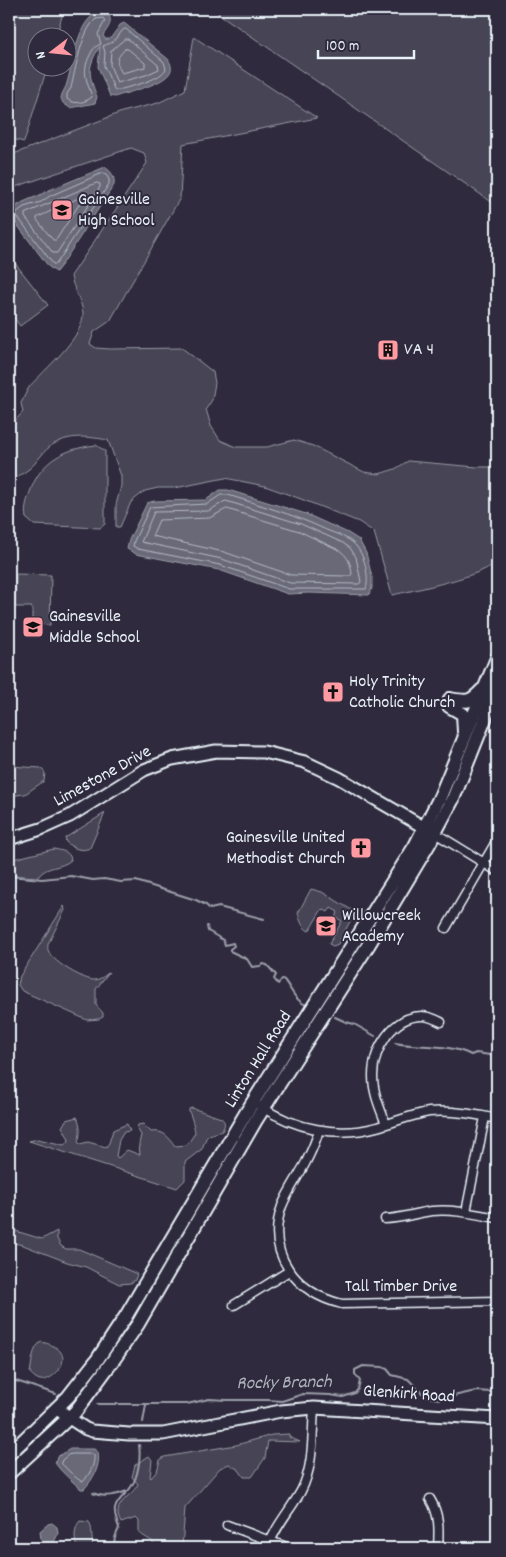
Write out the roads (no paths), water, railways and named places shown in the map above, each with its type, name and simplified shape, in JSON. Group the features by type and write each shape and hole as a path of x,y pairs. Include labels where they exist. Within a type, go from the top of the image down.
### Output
{"main road":[{"name":"Linton Hall Road","path":"9,1454 58,1408 97,1360 258,1105 369,944 430,831 453,799 491,688 497,658"},
{"name":"Linton Hall Road","path":"430,831 440,797 464,737 491,688"},
{"path":"464,737 465,721 463,714 450,702 470,701 491,688"},
{"name":"Linton Hall Road","path":"9,1473 69,1418 106,1371 134,1330 258,1105"}],"street":[{"name":"Limestone Drive","path":"9,839 41,829 70,816 124,781 158,764 187,755 225,751 274,753 305,762 339,778 430,831"},
{"path":"430,831 497,871"},
{"path":"446,928 497,840"},
{"path":"386,1124 376,1096 373,1078 374,1059 380,1045 393,1030 410,1019 422,1016 441,1022"},
{"path":"258,1105 299,1125 319,1130 347,1132 361,1131 416,1114 430,1112 456,1112 497,1119"},
{"path":"466,1212 485,1117"},
{"name":"Tall Timber Drive","path":"319,1130 307,1160 285,1200 279,1216 279,1245 282,1256 289,1271 303,1286 328,1301 342,1304 497,1301"},
{"path":"385,1218 394,1219 440,1210 466,1212 497,1218"},
{"path":"234,1305 289,1271"},
{"name":"Glenkirk Road","path":"58,1408 69,1418 92,1431 152,1434 182,1431 281,1411 314,1408 497,1419"},
{"path":"269,1545 307,1477 311,1458 314,1408"},
{"path":"430,1499 436,1509 439,1521 438,1548"},
{"path":"227,1524 269,1545 289,1548"}],"water":[{"path":"108,13 110,22 103,35 105,39 110,39 120,25 124,23 168,59 171,70 163,79 146,87 115,97 110,96 98,67 100,46 90,71 97,97 95,103 70,108 63,103 62,94 68,78 78,78 78,39 85,24 95,15"},
{"path":"105,167 112,175 114,185 56,272 49,267 10,213 22,202"},
{"path":"220,490 228,490 306,514 359,540 366,553 372,577 372,588 369,595 288,594 219,570 136,554 127,549 129,540 147,503 154,501 206,500"},
{"path":"70,1449 94,1449 98,1452 96,1472 84,1489 81,1489 55,1463 57,1457"},
{"path":"52,1523 57,1527 58,1534 54,1542 45,1544 41,1540 40,1531"}],"waterway":[{"path":"9,876 42,879 71,876 93,880 136,881 196,900 210,909 219,907 264,919"},
{"path":"207,926 208,931 223,940 225,945 233,943 234,946 230,951 247,959 252,967 263,964 267,965 276,975 274,979 278,984 282,979 284,980 296,997 306,1005"},
{"path":"335,1017 354,1024 375,1036"},
{"path":"395,1043 444,1047 471,1055 476,1053 497,1056"},
{"name":"Rocky Branch","path":"97,1404 187,1404 209,1399 282,1401 303,1394 343,1397 355,1393 358,1389 360,1381 355,1374 355,1370 363,1366 387,1369 392,1375 408,1379 424,1395 432,1398 440,1399 476,1391 497,1391"},
{"name":"Rocky Branch","path":"13,1380 56,1394"},
{"path":"143,1422 146,1405"},
{"path":"118,1548 114,1541 119,1528 115,1509 118,1502 129,1490 137,1473 139,1445"},
{"path":"93,1493 110,1495 127,1491"}],"place":[{"name":"Gainesville High School","path":"62,210"},
{"name":"VA 4","path":"388,350"},
{"name":"Gainesville Middle School","path":"33,627"},
{"name":"Holy Trinity Catholic Church","path":"333,692"},
{"name":"Gainesville United Methodist Church","path":"361,848"},
{"name":"Willowcreek Academy","path":"326,926"}]}
